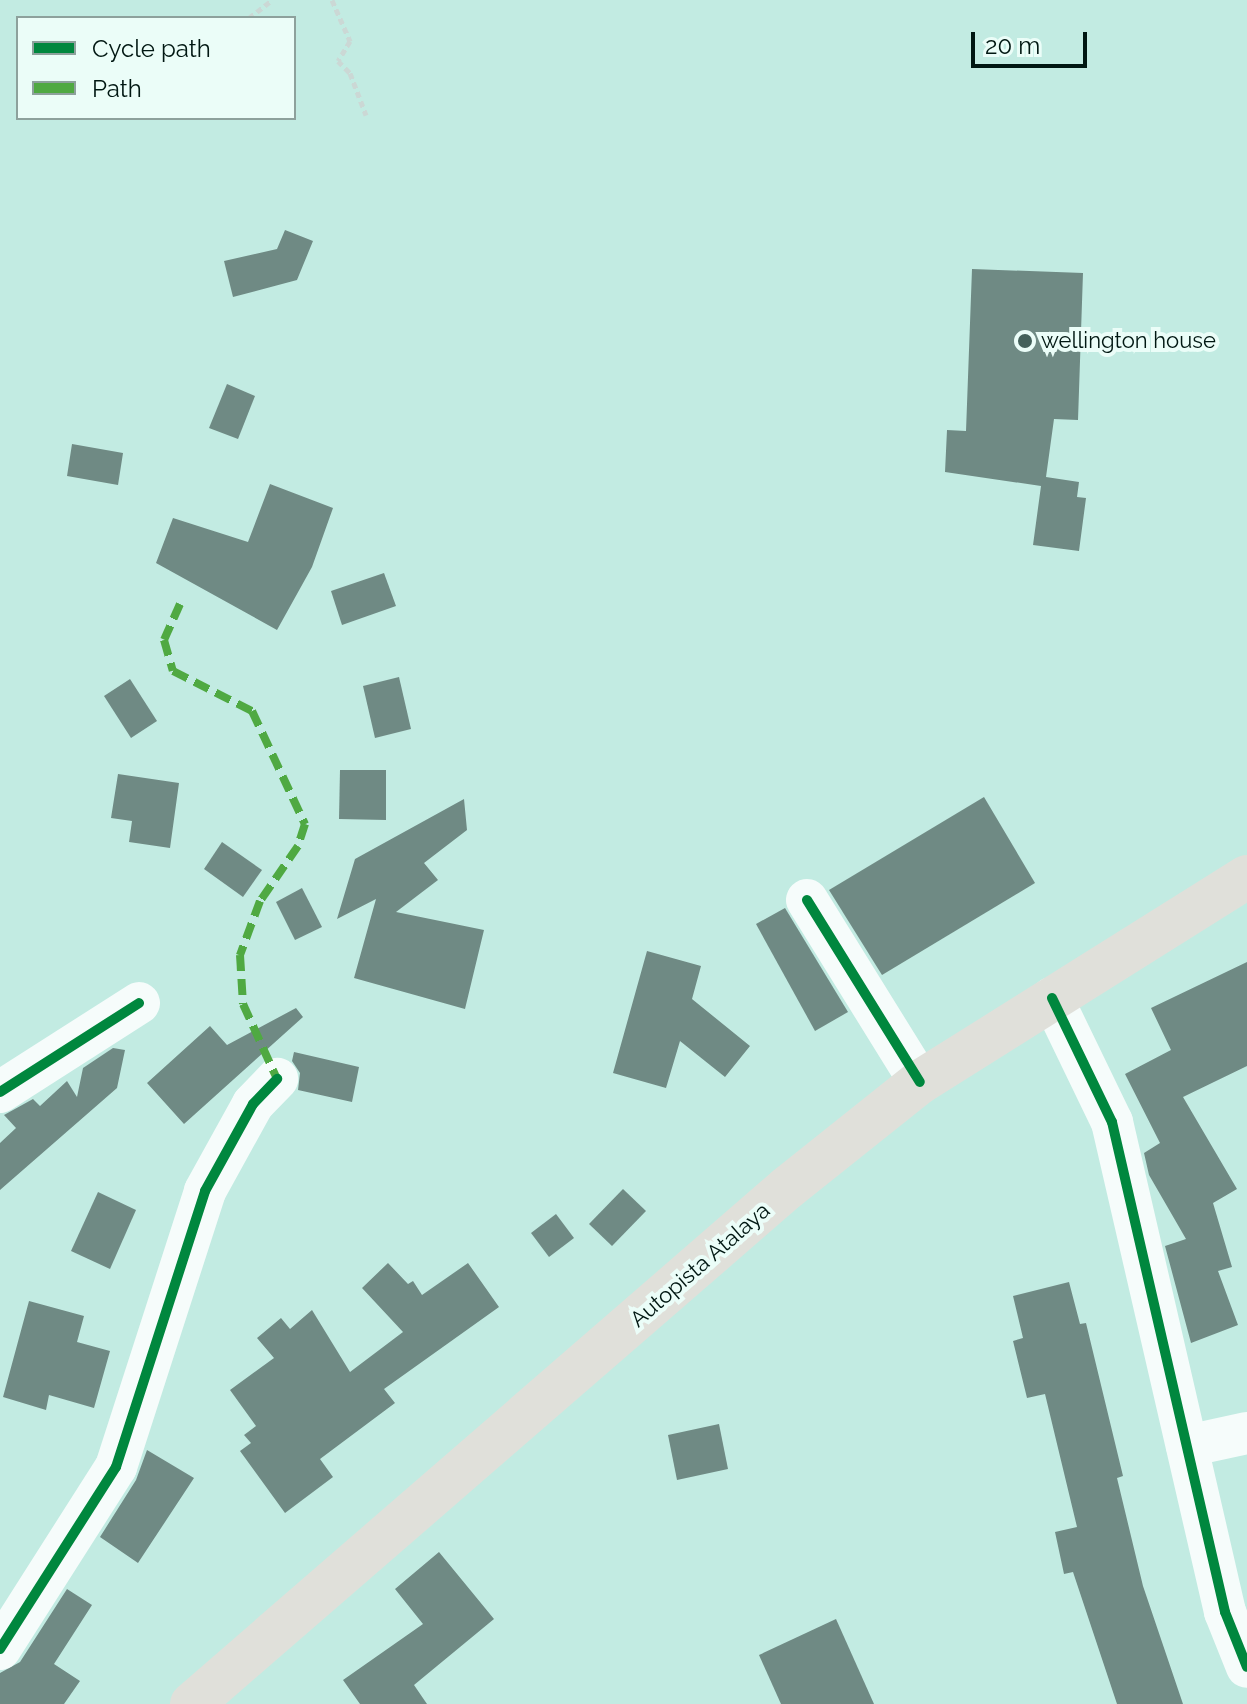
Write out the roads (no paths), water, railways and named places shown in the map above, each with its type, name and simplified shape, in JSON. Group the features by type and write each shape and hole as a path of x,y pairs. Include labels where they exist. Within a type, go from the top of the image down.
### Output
{"main road":[{"name":"Autopista Atalaya","path":"192,1704 787,1188 920,1082 1247,877"}],"street":[{"path":"807,900 920,1082"},
{"path":"1052,998 1112,1122 1225,1612 1247,1667"},
{"path":"0,1092 139,1003"},
{"path":"0,1649 116,1467 205,1191 253,1104 277,1079"},
{"path":"1187,1446 1247,1433"}],"place":[{"name":"wellington house","path":"1025,341"}]}
